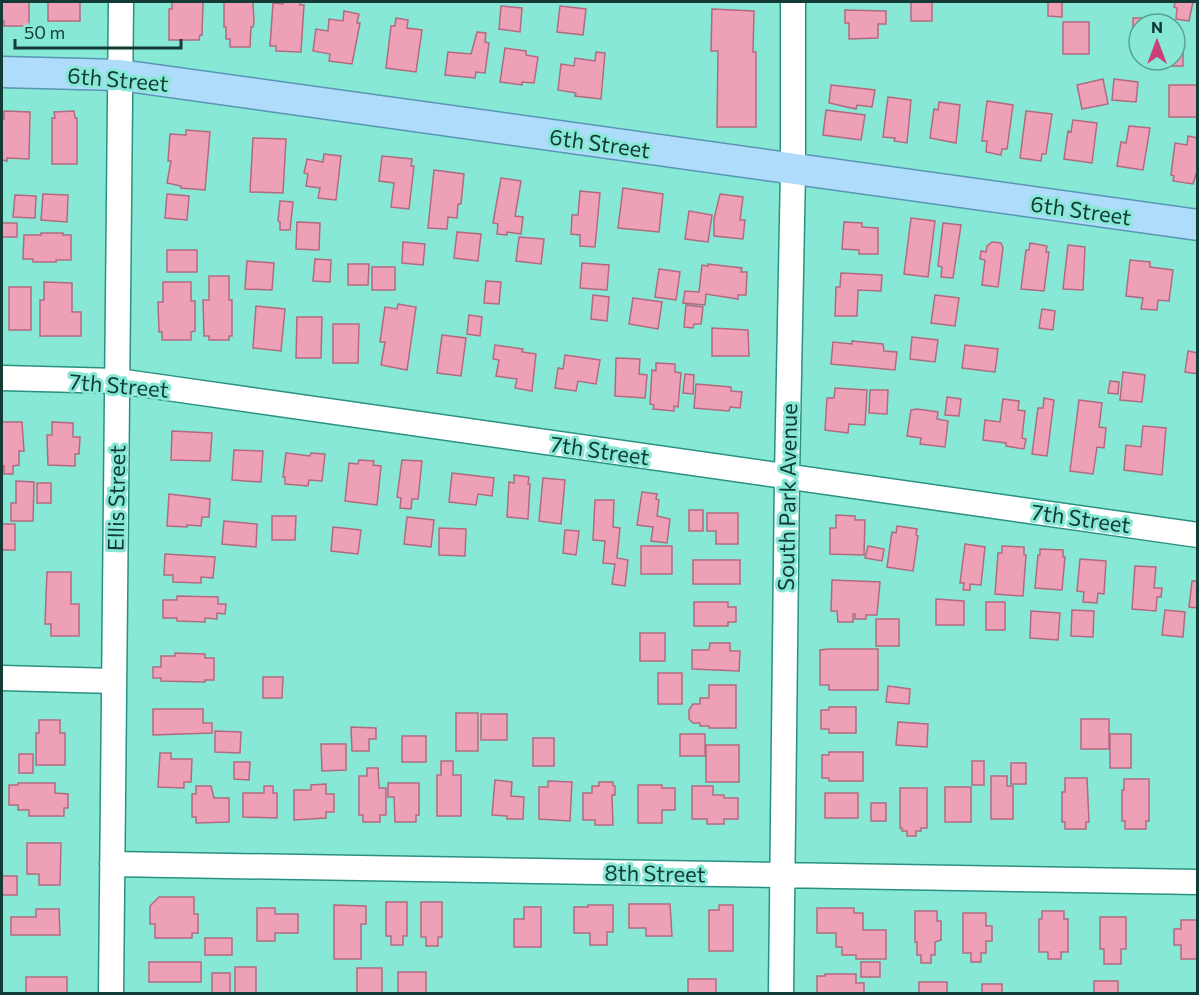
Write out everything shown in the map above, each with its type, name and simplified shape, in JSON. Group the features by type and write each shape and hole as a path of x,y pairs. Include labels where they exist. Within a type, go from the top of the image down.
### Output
{"main road":[{"name":"6th Street","path":"2,72 120,75 1197,225"}],"street":[{"name":"Ellis Street","path":"111,993 121,2"},
{"name":"South Park Avenue","path":"781,993 793,170 793,2"},
{"name":"7th Street","path":"2,378 118,381 1197,535"},
{"path":"2,678 114,681"},
{"name":"8th Street","path":"112,864 1197,882"}],"building":[{"path":"2,2 29,2 29,26 4,26"},
{"path":"48,2 80,2 80,21 48,21"},
{"path":"172,2 203,2 202,35 199,40 169,40 169,9 172,9"},
{"path":"224,2 253,2 254,23 251,27 250,47 230,47 230,39 226,39 226,27 224,27"},
{"path":"283,2 300,2 300,5 304,5 301,52 276,51 276,46 270,46 273,3 283,4"},
{"path":"911,2 932,2 932,21 911,21"},
{"path":"1048,2 1062,2 1062,17 1048,16"},
{"path":"1175,2 1193,2 1189,21 1187,21 1187,12 1177,12 1177,8 1174,7"},
{"path":"501,6 522,8 520,32 499,29"},
{"path":"560,6 586,9 583,35 557,32"},
{"path":"712,9 754,11 756,127 717,127 718,51 711,51"},
{"path":"845,10 886,11 886,24 878,24 878,38 849,39 849,23 845,23"},
{"path":"344,11 359,14 357,23 360,23 352,64 329,61 330,54 313,51 316,29 328,31 329,19 343,21"},
{"path":"396,18 408,20 407,28 422,30 416,72 386,68 391,26 395,26"},
{"path":"1063,22 1089,22 1089,54 1063,54"},
{"path":"477,32 486,33 485,42 489,43 485,73 476,72 475,78 445,75 448,52 471,54"},
{"path":"505,48 526,51 526,55 538,57 534,83 522,82 522,85 500,82"},
{"path":"596,52 605,53 601,99 575,96 576,93 558,90 561,64 574,66 575,58 595,61"},
{"path":"1103,79 1108,104 1082,109 1077,85"},
{"path":"1114,79 1138,82 1136,102 1112,100"},
{"path":"831,85 875,90 872,107 857,105 856,109 829,103"},
{"path":"1169,85 1198,85 1198,117 1169,117"},
{"path":"888,97 911,100 907,143 894,141 895,138 883,137"},
{"path":"987,101 1013,105 1007,149 1002,149 1001,155 986,152 987,141 982,141"},
{"path":"939,102 960,105 956,143 930,138 934,109 938,110"},
{"path":"826,110 865,115 861,140 823,135"},
{"path":"4,111 30,112 29,159 7,158 7,161 2,160"},
{"path":"74,111 75,118 77,118 77,164 52,164 54,112"},
{"path":"1026,111 1052,114 1046,154 1042,154 1041,161 1020,158"},
{"path":"1073,120 1097,123 1092,163 1064,159 1068,131 1071,132"},
{"path":"1129,126 1150,128 1143,170 1117,166 1121,142 1126,143"},
{"path":"186,130 210,132 205,190 181,188 181,186 167,183 171,161 168,161 170,134 186,135"},
{"path":"1188,136 1198,138 1198,168 1193,184 1173,181 1174,176 1171,175 1175,143 1187,145"},
{"path":"253,138 286,139 283,193 250,192"},
{"path":"324,154 341,156 336,200 318,198 320,188 306,186 308,174 304,173 307,159 323,162"},
{"path":"382,156 412,159 411,166 414,166 409,209 391,207 394,183 379,181"},
{"path":"434,170 464,174 457,218 448,217 447,229 428,228"},
{"path":"501,178 521,181 515,216 523,217 521,234 507,232 507,235 497,234 498,224 493,223"},
{"path":"623,188 663,194 659,232 618,228"},
{"path":"580,191 600,193 595,247 580,246 580,235 571,234 572,215 578,215"},
{"path":"43,194 68,195 67,222 41,220"},
{"path":"167,194 189,196 187,220 165,218"},
{"path":"720,194 743,197 740,220 745,220 743,239 714,236 714,219"},
{"path":"15,195 36,196 35,218 13,217"},
{"path":"280,201 293,202 290,230 280,230 278,221"},
{"path":"689,211 712,215 708,242 685,239"},
{"path":"911,218 935,221 928,277 904,274"},
{"path":"297,222 320,223 319,250 296,249"},
{"path":"844,222 862,223 862,227 878,228 878,254 859,254 859,250 842,249"},
{"path":"2,223 17,223 17,237 2,237"},
{"path":"943,223 961,225 953,278 941,277 942,267 938,266"},
{"path":"457,232 481,234 478,261 454,258"},
{"path":"41,233 71,235 71,260 33,262 33,259 23,259 24,235 41,235"},
{"path":"519,237 544,239 541,264 516,261"},
{"path":"403,242 425,244 423,265 402,263"},
{"path":"992,242 1001,243 1003,248 998,287 982,285 985,260 980,259 981,251 986,252 987,246"},
{"path":"1030,243 1047,246 1046,252 1049,252 1044,291 1021,289 1026,250 1029,250"},
{"path":"1068,245 1085,247 1083,290 1063,289"},
{"path":"167,250 197,250 197,272 167,272"},
{"path":"315,259 331,260 330,282 313,281"},
{"path":"1130,260 1150,262 1150,267 1173,270 1169,301 1158,300 1157,310 1141,309 1143,298 1126,296"},
{"path":"247,261 274,263 272,290 245,289"},
{"path":"582,263 609,265 607,290 580,288"},
{"path":"348,264 369,264 368,285 348,285"},
{"path":"708,264 742,268 741,272 747,272 746,295 738,295 738,299 706,294 705,305 683,303 685,291 699,292 702,265 708,266"},
{"path":"372,267 395,267 395,290 372,290"},
{"path":"659,269 680,272 676,300 655,297"},
{"path":"841,273 882,275 881,291 858,290 857,316 835,316 836,287 840,287"},
{"path":"209,276 229,276 232,336 229,336 229,340 209,340 209,336 204,336 203,300 209,300"},
{"path":"486,281 501,282 499,304 484,303"},
{"path":"44,282 72,283 72,312 81,312 81,336 40,336 40,300 44,300"},
{"path":"163,282 191,282 191,301 195,301 195,331 191,332 191,340 162,340 162,332 159,332 158,302 163,302"},
{"path":"9,287 31,287 31,330 9,330"},
{"path":"593,295 609,297 607,321 591,319"},
{"path":"935,295 959,298 955,326 931,323"},
{"path":"633,298 662,302 658,329 629,324"},
{"path":"398,304 416,307 407,370 381,365 385,342 380,342 385,307 397,309"},
{"path":"686,305 703,307 701,324 694,324 693,328 684,327"},
{"path":"256,306 285,309 281,351 253,348"},
{"path":"1042,309 1055,311 1053,330 1039,328"},
{"path":"469,315 482,317 480,336 467,334"},
{"path":"297,317 322,317 321,358 296,358"},
{"path":"333,324 359,324 358,363 333,363"},
{"path":"712,328 748,330 749,356 712,356"},
{"path":"442,335 466,338 461,376 437,373"},
{"path":"912,337 938,340 935,362 910,359"},
{"path":"852,341 883,344 884,351 897,352 895,370 831,364 833,342 852,344"},
{"path":"495,345 523,349 522,352 536,354 532,391 515,388 517,379 496,376 499,360 493,359"},
{"path":"965,345 998,349 995,372 962,368"},
{"path":"1188,351 1198,353 1198,374 1185,372"},
{"path":"565,355 600,360 596,384 578,381 576,391 555,388 558,368 563,369"},
{"path":"616,358 640,359 639,374 647,375 645,398 615,396"},
{"path":"656,363 675,364 675,372 681,373 678,407 674,406 674,411 653,409 654,405 650,404 652,370 656,371"},
{"path":"1123,372 1145,375 1142,402 1120,400"},
{"path":"685,374 694,375 693,394 683,393"},
{"path":"1110,381 1119,382 1118,394 1108,393"},
{"path":"696,384 731,387 731,391 742,392 740,408 730,407 729,411 694,408"},
{"path":"835,388 867,390 865,425 849,424 848,433 825,430 827,398 834,398"},
{"path":"870,390 888,390 887,414 869,413"},
{"path":"947,397 961,399 959,416 945,415"},
{"path":"1044,398 1054,400 1047,456 1032,454 1038,408 1043,408"},
{"path":"1003,399 1019,401 1018,410 1025,411 1022,438 1026,439 1024,449 1006,446 1006,443 983,440 985,420 1000,422"},
{"path":"1079,400 1102,403 1099,427 1106,428 1104,448 1097,447 1093,474 1070,471"},
{"path":"911,410 938,412 937,419 948,421 945,447 920,444 921,438 907,436"},
{"path":"2,422 22,422 24,451 19,451 19,465 13,466 13,474 4,474 4,466 2,466"},
{"path":"52,422 73,423 73,437 80,437 79,454 75,454 75,466 48,465 47,435 52,435"},
{"path":"1143,426 1166,428 1162,475 1124,470 1126,445 1141,447"},
{"path":"172,431 212,433 210,461 171,460"},
{"path":"234,450 263,451 261,482 232,480"},
{"path":"286,453 310,456 311,453 325,454 322,481 309,480 308,486 285,484 285,477 283,477"},
{"path":"359,460 374,461 373,465 381,466 377,505 345,501 349,463 358,464"},
{"path":"402,460 422,461 418,499 412,499 411,509 400,508 401,498 397,497"},
{"path":"452,473 494,478 492,496 478,494 476,505 449,502"},
{"path":"514,475 529,477 528,519 507,517 509,482 514,483"},
{"path":"543,478 565,480 561,524 539,521"},
{"path":"16,481 34,482 33,521 11,521 11,503 16,503"},
{"path":"37,483 51,483 51,503 37,503"},
{"path":"642,492 657,494 656,499 659,500 657,516 670,519 667,543 651,541 653,527 637,525"},
{"path":"169,494 210,499 209,517 202,517 201,526 167,526"},
{"path":"595,500 614,500 613,527 620,528 617,558 628,560 625,586 612,584 615,564 603,563 605,541 593,540"},
{"path":"689,510 703,510 703,531 689,531"},
{"path":"707,513 738,513 738,544 716,544 716,531 707,531"},
{"path":"836,515 855,516 855,520 865,520 864,555 830,554 830,528 836,528"},
{"path":"272,516 296,516 295,540 272,540"},
{"path":"407,517 434,520 431,547 404,544"},
{"path":"224,521 257,524 256,547 222,544"},
{"path":"2,524 15,524 15,550 2,550"},
{"path":"897,526 917,529 913,571 887,567 892,532 896,533"},
{"path":"333,527 361,530 358,554 331,551"},
{"path":"439,528 466,529 465,556 439,555"},
{"path":"565,530 579,531 576,555 563,553"},
{"path":"965,544 985,547 981,585 970,584 970,590 963,590 964,583 960,583"},
{"path":"641,546 672,546 672,574 641,574"},
{"path":"868,546 884,549 882,561 865,558"},
{"path":"1002,546 1024,547 1024,555 1026,555 1023,596 995,594 998,553 1002,553"},
{"path":"1040,549 1063,550 1063,557 1065,557 1062,590 1035,588"},
{"path":"165,554 215,557 213,578 201,577 201,583 173,582 173,575 164,575"},
{"path":"1080,559 1106,561 1104,594 1098,593 1097,603 1083,602 1084,592 1077,591"},
{"path":"693,560 740,560 740,584 693,584"},
{"path":"1135,566 1156,567 1154,588 1162,588 1161,597 1157,597 1156,611 1132,609"},
{"path":"47,572 71,572 71,604 79,604 79,636 51,636 51,624 45,624"},
{"path":"832,580 880,582 877,615 866,615 866,619 855,619 855,614 853,614 853,622 838,622 837,611 831,611"},
{"path":"1192,581 1198,581 1198,608 1189,607"},
{"path":"177,596 218,597 218,604 226,604 225,614 217,613 217,619 205,618 205,622 163,618 163,600 177,600"},
{"path":"936,599 964,601 964,625 936,625"},
{"path":"694,602 728,602 728,607 736,607 736,622 728,622 728,626 694,626"},
{"path":"986,602 1005,602 1005,630 986,630"},
{"path":"1072,610 1094,611 1093,637 1071,636"},
{"path":"1165,610 1185,612 1183,637 1162,635"},
{"path":"1031,611 1060,613 1058,640 1030,638"},
{"path":"876,619 899,619 899,646 876,646"},
{"path":"640,633 665,633 665,661 640,661"},
{"path":"710,643 730,643 730,651 740,651 739,671 692,669 692,650 709,650"},
{"path":"878,649 878,690 829,690 829,685 820,685 820,650"},
{"path":"175,653 205,654 205,658 214,658 214,680 205,680 205,682 161,681 161,678 153,678 153,667 161,667 161,656 175,656"},
{"path":"658,673 682,673 682,704 658,704"},
{"path":"263,677 283,677 282,698 263,698"},
{"path":"709,685 736,685 736,728 709,728 709,726 700,726 700,723 693,723 689,719 689,710 693,704 700,704 700,698 709,698"},
{"path":"888,686 910,689 909,704 886,702"},
{"path":"829,707 856,707 856,733 829,733 829,729 821,729 821,710 829,710"},
{"path":"153,709 203,709 203,723 212,723 212,733 153,735"},
{"path":"456,713 478,713 478,751 456,751"},
{"path":"481,714 507,714 507,740 481,740"},
{"path":"1081,719 1109,719 1109,749 1081,749"},
{"path":"39,720 60,720 60,733 65,733 65,765 36,765 36,733 39,733"},
{"path":"898,722 928,724 927,747 896,745"},
{"path":"351,727 376,728 376,739 369,739 369,751 352,751"},
{"path":"215,731 241,732 240,753 215,752"},
{"path":"680,734 705,734 705,756 680,756"},
{"path":"1110,734 1131,734 1131,768 1110,768"},
{"path":"402,736 426,736 426,762 402,762"},
{"path":"533,738 554,738 554,766 533,766"},
{"path":"321,744 346,744 346,770 322,771"},
{"path":"706,745 739,745 739,782 706,782"},
{"path":"829,752 863,752 863,781 829,781 829,778 822,778 822,755 829,755"},
{"path":"160,753 171,753 171,759 192,759 191,782 184,782 184,788 158,787"},
{"path":"19,754 33,754 33,773 19,773"},
{"path":"441,761 453,761 453,775 461,775 461,816 437,816 437,775 441,775"},
{"path":"972,761 984,761 984,785 972,785"},
{"path":"234,762 250,762 249,780 234,779"},
{"path":"1011,763 1026,763 1026,784 1011,784"},
{"path":"367,768 378,768 379,788 386,788 386,815 380,815 380,822 363,822 363,815 359,815 359,776 367,776"},
{"path":"991,776 1007,776 1007,786 1013,786 1013,819 991,819"},
{"path":"1065,778 1087,778 1089,822 1086,822 1086,829 1065,829 1065,822 1062,822 1062,792 1065,792"},
{"path":"1124,779 1149,779 1149,821 1146,821 1146,829 1125,829 1125,821 1122,821"},
{"path":"495,780 512,782 511,796 524,797 523,819 507,819 507,816 492,815"},
{"path":"548,781 572,782 570,821 539,819 539,787 548,787"},
{"path":"599,782 613,782 615,786 615,795 612,795 613,825 595,825 595,820 583,820 583,793 592,793 592,786 599,786"},
{"path":"18,783 55,783 55,793 68,794 68,808 64,808 64,816 29,816 29,810 18,810 18,805 9,805 9,785 18,785"},
{"path":"388,783 419,783 419,815 416,815 416,822 395,822 394,797 388,797"},
{"path":"326,784 326,794 334,794 334,812 326,812 326,818 294,820 294,790 311,790 311,785"},
{"path":"638,785 662,785 662,788 675,788 675,810 662,810 662,823 638,823"},
{"path":"196,786 211,786 214,798 229,798 229,822 196,823 196,817 192,817 192,794 196,794"},
{"path":"264,786 273,786 273,793 277,793 277,818 243,817 243,793 264,793"},
{"path":"692,786 713,786 713,795 738,798 738,819 724,819 724,824 707,824 707,819 692,819"},
{"path":"945,787 971,787 971,822 945,822"},
{"path":"900,788 927,788 927,828 916,831 916,836 907,836 907,831 902,831 900,828"},
{"path":"825,793 858,793 858,818 825,818"},
{"path":"871,803 886,803 886,821 871,821"},
{"path":"27,843 61,843 60,885 39,885 39,874 27,874"},
{"path":"2,876 17,876 17,895 2,895"},
{"path":"159,897 194,897 194,914 198,914 198,933 192,933 192,938 155,938 155,924 150,924 150,906"},
{"path":"386,902 407,902 407,936 403,936 403,945 391,945 391,936 386,936"},
{"path":"421,902 442,902 442,937 438,937 438,946 426,946 426,937 421,937"},
{"path":"629,904 670,904 672,936 646,936 646,928 629,928"},
{"path":"334,905 366,906 366,924 361,924 361,959 334,959"},
{"path":"588,905 613,905 613,932 607,932 607,945 590,945 590,933 574,933 574,907 588,907"},
{"path":"719,905 733,905 733,951 709,951 709,910 719,910"},
{"path":"524,907 541,907 541,947 514,947 514,919 524,919"},
{"path":"257,908 275,908 275,914 298,914 298,933 275,933 275,941 257,941"},
{"path":"817,908 854,908 854,913 863,913 863,930 886,930 886,959 856,959 856,955 842,955 842,947 836,947 836,933 817,933"},
{"path":"36,909 59,909 60,935 11,935 11,917 36,917"},
{"path":"915,911 937,911 937,921 941,921 941,940 935,942 935,955 931,955 931,963 921,963 921,955 917,955"},
{"path":"1042,911 1064,911 1064,919 1068,919 1068,952 1061,952 1061,959 1048,959 1048,952 1039,952 1039,919 1042,919"},
{"path":"963,913 986,913 986,926 992,926 992,941 986,941 986,953 981,953 981,962 971,962 971,953 963,953"},
{"path":"1100,917 1126,917 1126,949 1121,949 1121,964 1104,964 1104,949 1100,949"},
{"path":"1181,920 1198,920 1198,959 1181,959 1181,945 1174,945 1174,929 1181,929"},
{"path":"205,938 232,938 232,955 205,955"},
{"path":"149,962 201,962 201,982 149,982"},
{"path":"861,962 880,962 880,977 861,977"},
{"path":"235,967 256,967 256,994 235,994"},
{"path":"357,968 382,968 382,994 357,994"},
{"path":"398,972 426,972 426,994 398,994"},
{"path":"212,973 230,973 230,994 212,994"},
{"path":"825,974 856,974 856,983 864,983 864,994 817,994 817,976 825,976"},
{"path":"26,977 67,977 67,994 26,994"},
{"path":"688,979 716,979 716,994 688,994"},
{"path":"1094,981 1118,981 1118,994 1094,994"},
{"path":"919,982 947,982 947,994 919,994"},
{"path":"982,984 1002,984 1002,994 982,994"}]}
